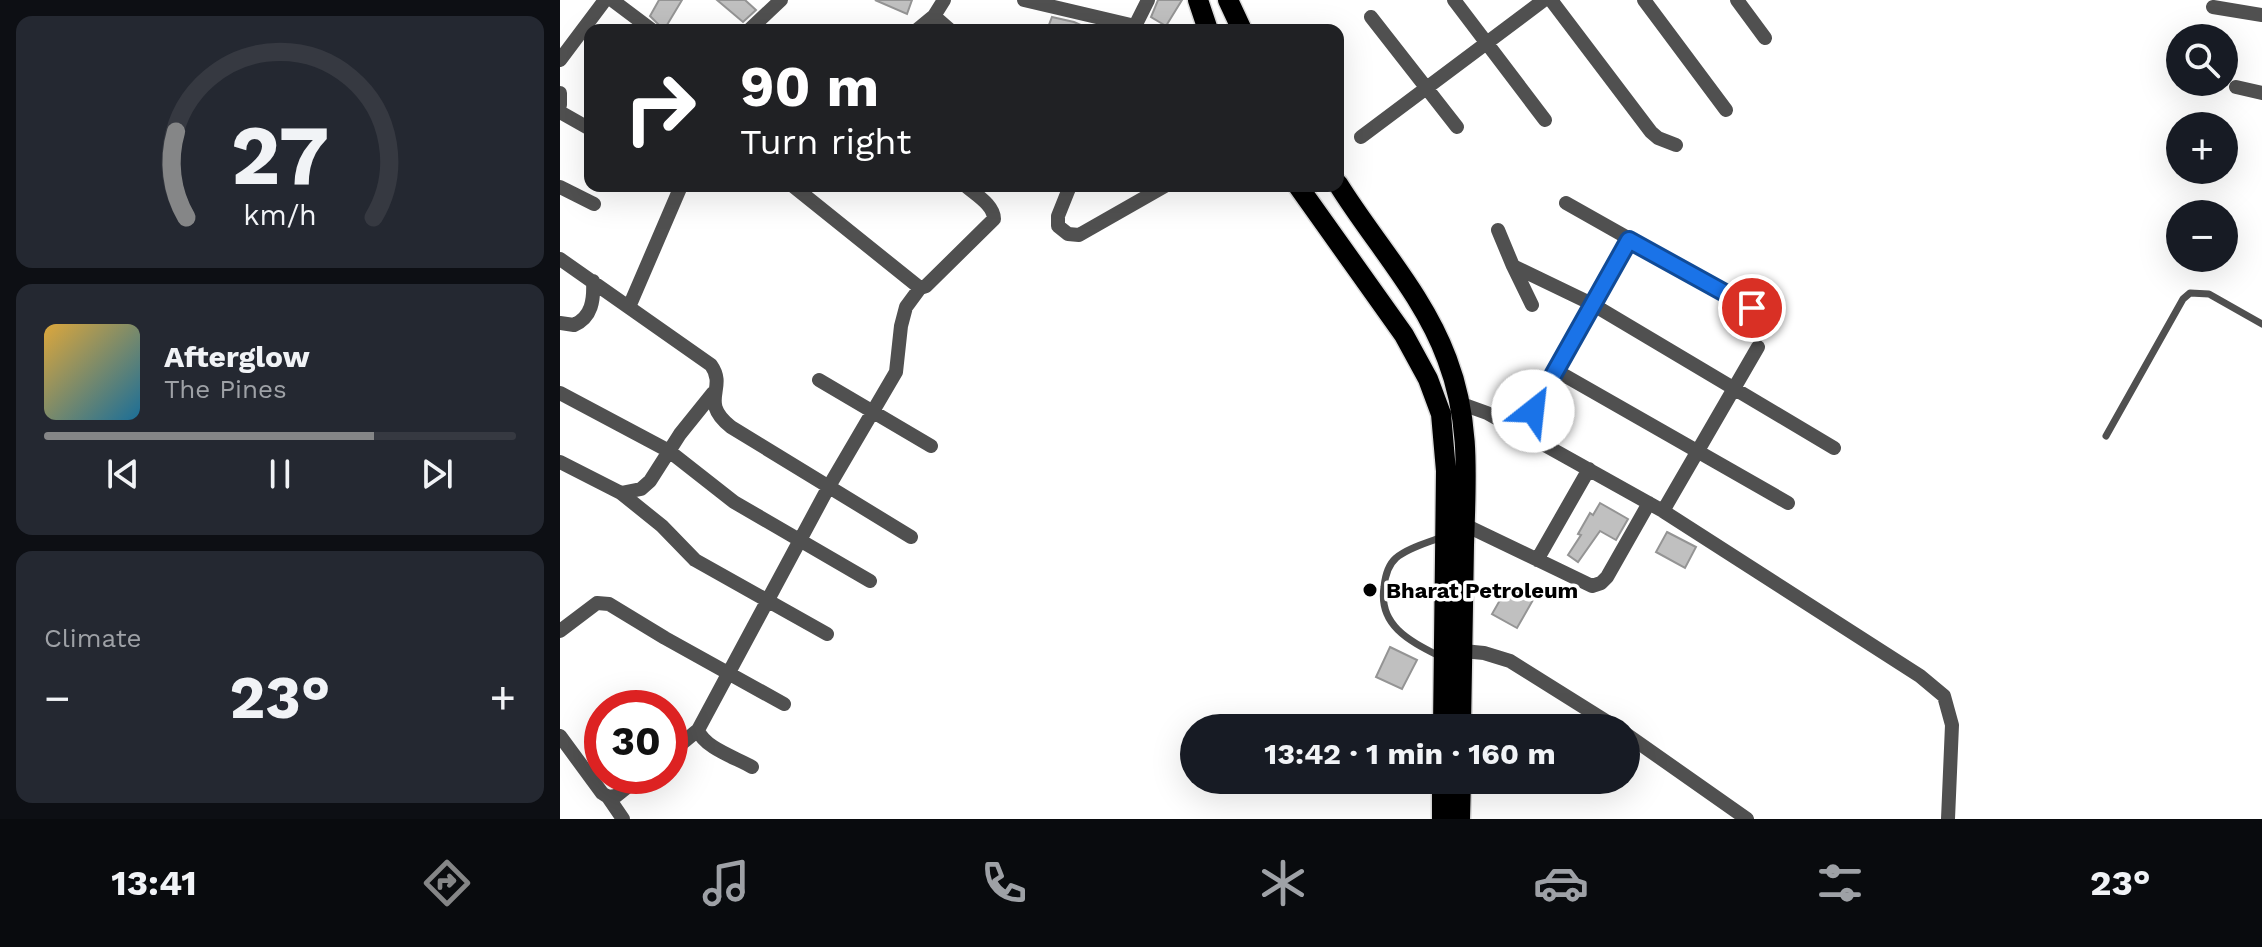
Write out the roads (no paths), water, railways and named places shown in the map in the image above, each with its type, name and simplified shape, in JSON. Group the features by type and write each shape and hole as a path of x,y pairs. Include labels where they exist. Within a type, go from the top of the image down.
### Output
{"main road":[{"path":"1198,0 1206,24"},
{"path":"1228,0 1239,24"},
{"path":"1302,192 1404,335 1428,379 1441,414 1446,471 1446,535 1460,714"},
{"path":"1344,192 1425,312 1447,357 1462,404 1467,470 1465,525 1454,655 1445,714"},
{"path":"1446,535 1465,525"},
{"path":"1442,794 1442,819"},
{"path":"1460,819 1461,794"}],"street":[{"path":"587,24 605,0"},
{"path":"612,0 644,24"},
{"path":"755,24 781,0"},
{"path":"924,24 934,16 944,0"},
{"path":"1136,24 1148,0"},
{"path":"1454,0 1545,120"},
{"path":"1361,137 1544,0"},
{"path":"1551,0 1651,132 1676,145"},
{"path":"1644,0 1726,110"},
{"path":"1737,0 1765,38"},
{"path":"1033,1 1119,24"},
{"path":"2213,7 2262,15"},
{"path":"934,16 943,24"},
{"path":"1371,17 1457,127"},
{"path":"560,60 584,28"},
{"path":"2238,87 2262,93"},
{"path":"560,93 560,105"},
{"path":"560,112 584,126"},
{"path":"560,187 594,204"},
{"path":"629,307 678,192"},
{"path":"800,192 920,288"},
{"path":"688,738 698,730 828,488 896,372 906,307 920,288 926,286 994,219 994,212 973,192"},
{"path":"1068,192 1058,216 1058,226 1068,234 1079,235 1154,192"},
{"path":"1566,203 1752,308"},
{"path":"1498,230 1532,305"},
{"path":"1521,431 1629,240"},
{"path":"560,259 711,365 717,374 718,383 713,393 646,485 630,493 621,493"},
{"path":"1513,266 1592,304 1834,448"},
{"path":"560,323 574,325 586,318 594,295 593,281"},
{"path":"1663,511 1758,347"},
{"path":"1555,370 1788,503"},
{"path":"819,380 931,446"},
{"path":"560,393 669,451 734,502 870,581"},
{"path":"713,393 720,418 911,537"},
{"path":"1462,404 1521,431 1663,511 1920,676 1944,696 1952,725 1948,819"},
{"path":"560,462 621,493 644,509 695,560 827,634"},
{"path":"1537,560 1589,469"},
{"path":"1465,525 1589,585 1601,583 1607,577 1649,503"},
{"path":"560,631 602,601 784,704"},
{"path":"1454,655 1484,653 1510,661 1595,714"},
{"path":"698,730 708,742 752,767"},
{"path":"560,736 623,819"},
{"path":"1640,744 1747,819"},
{"path":"608,797 618,794"}],"lane":[{"path":"2106,436 2183,299 2190,293 2209,294 2261,323"},
{"path":"1446,535 1393,561 1387,573 1383,597 1385,613 1393,627 1405,637 1454,655"}],"place":[{"name":"Bharat Petroleum","path":"1370,590"}]}
